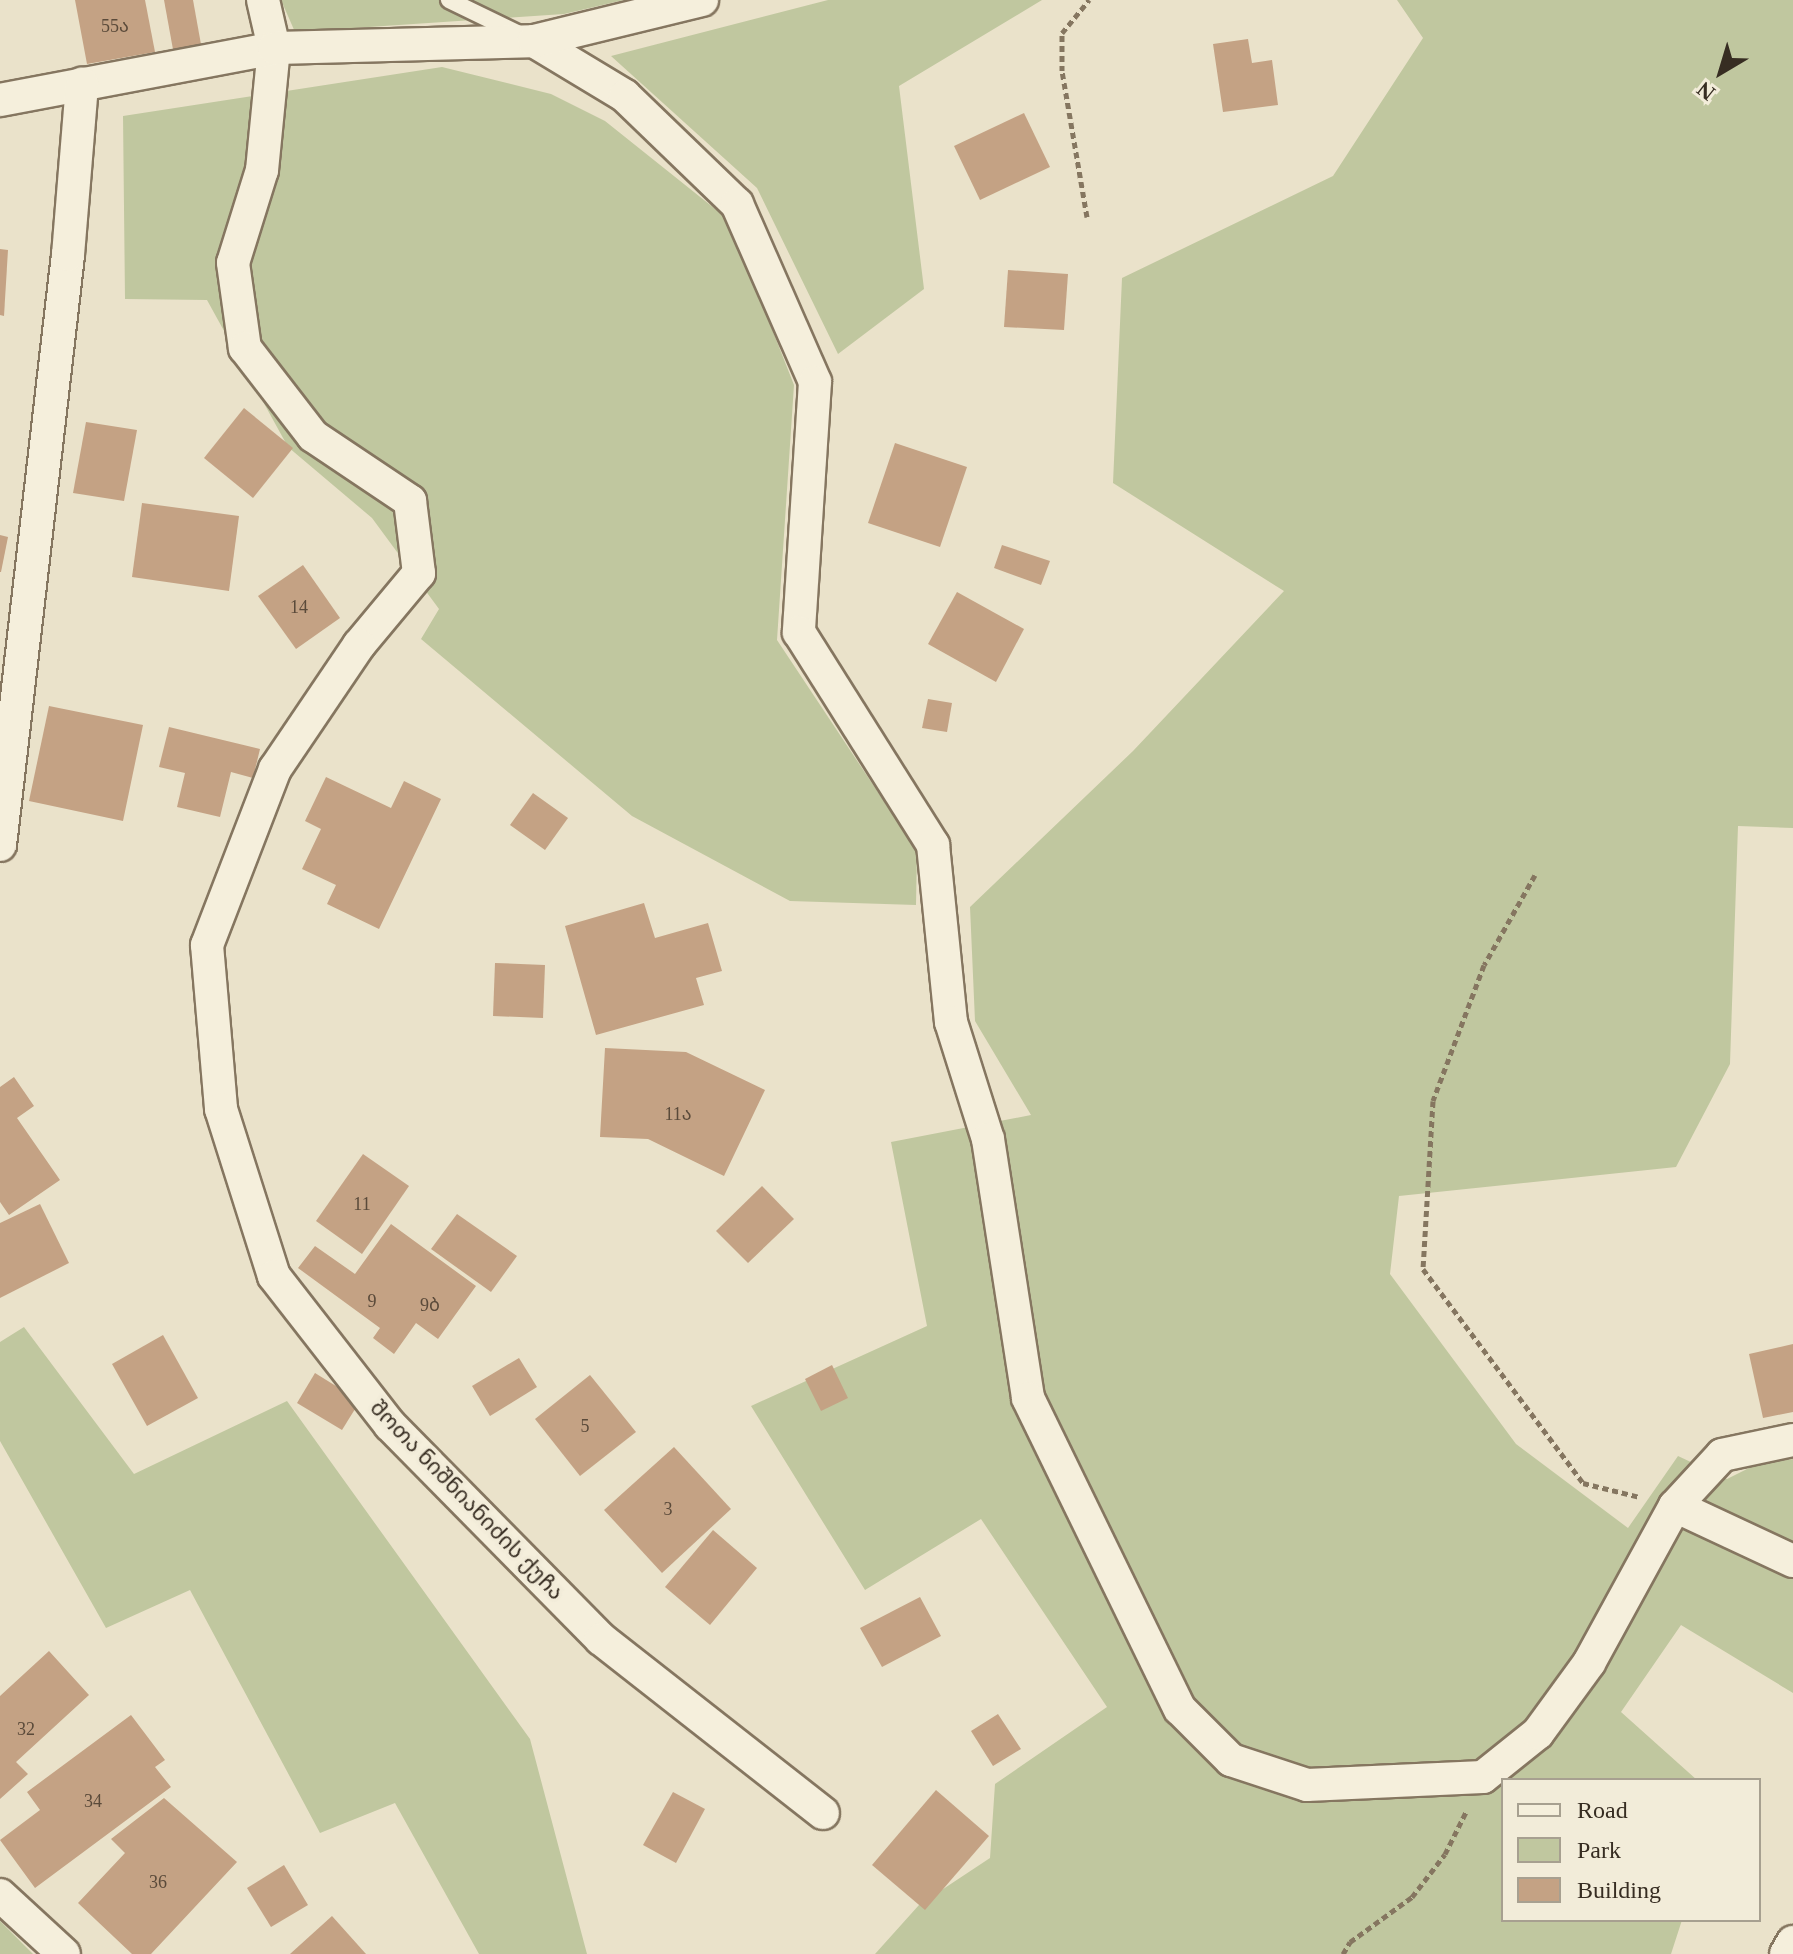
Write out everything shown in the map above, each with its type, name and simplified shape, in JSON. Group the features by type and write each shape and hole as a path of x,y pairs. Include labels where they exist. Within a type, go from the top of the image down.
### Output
{"street":[{"name":"შოთა ნიშნიანიძის ქუჩა","path":"263,0 274,48 262,170 233,263 245,348 313,436 410,501 419,573 359,645 275,769 207,945 221,1109 274,1276 390,1425 601,1639 823,1813"},
{"path":"0,100 274,48 534,41 702,0"},
{"path":"534,41 625,96 737,204 815,382 799,632 933,845 951,1022 988,1139 1028,1398 1180,1709 1231,1760 1307,1785 1483,1777 1538,1733 1589,1663 1675,1506 1722,1455 1793,1440"},
{"path":"0,845 68,255 82,84"},
{"path":"1675,1506 1793,1561"},
{"path":"0,1895 64,1954"},
{"path":"1786,1954 1793,1942"}],"lane":[{"path":"449,0 534,41"}],"path":[{"path":"1087,217 1062,71 1062,33 1089,0"},
{"path":"1535,875 1484,965 1433,1101 1423,1269 1583,1483 1675,1506"},
{"path":"1343,1954 1350,1942 1420,1887 1445,1854 1483,1777"}],"green space":[{"path":"281,0 624,0 564,14 295,32"},
{"path":"828,0 1042,0 899,86 924,289 838,354 757,188 611,56"},
{"path":"1397,0 1793,0 1793,828 1738,826 1730,1064 1676,1167 1399,1196 1390,1274 1516,1444 1628,1528 1678,1456 1727,1479 1755,1465 1793,1459 1793,1693 1681,1625 1621,1712 1695,1778 1501,1778 1501,1922 1681,1922 1671,1954 875,1954 919,1905 990,1858 995,1784 1107,1707 981,1519 865,1590 751,1406 927,1326 891,1142 1031,1115 975,1021 970,907 1133,751 1284,591 1113,483 1122,278 1333,176 1423,38"},
{"path":"442,67 551,94 605,121 729,220 794,385 777,640 917,851 916,905 790,901 632,816 421,639 439,609 372,518 288,447 207,300 125,299 123,116"},
{"path":"24,1327 134,1474 287,1401 530,1739 587,1954 479,1954 395,1803 320,1833 190,1590 106,1628 0,1441 0,1342"},
{"path":"0,1921 33,1954 0,1954"}],"building":[{"path":"75,0 145,0 155,52 87,64"},
{"path":"164,0 193,0 204,61 176,66"},
{"path":"1248,39 1252,63 1272,60 1278,105 1223,112 1213,44"},
{"path":"1024,113 1050,167 980,200 954,146"},
{"path":"0,249 8,250 4,316 0,315"},
{"path":"1008,270 1068,274 1064,330 1004,327"},
{"path":"244,408 293,448 253,498 204,458"},
{"path":"86,422 137,430 124,501 73,493"},
{"path":"895,443 967,467 940,547 868,523"},
{"path":"142,503 239,516 229,591 132,577"},
{"path":"0,535 8,537 1,572 0,572"},
{"path":"1002,545 1050,561 1041,585 994,568"},
{"path":"303,565 340,618 296,649 258,596"},
{"path":"957,592 1024,629 996,682 928,644"},
{"path":"928,699 952,703 947,732 922,728"},
{"path":"49,706 143,725 123,821 29,801"},
{"path":"169,727 260,749 253,778 231,772 220,817 177,807 185,773 159,767"},
{"path":"326,777 391,808 404,781 441,799 379,929 327,904 336,885 302,869 321,829 305,821"},
{"path":"533,793 568,818 545,850 510,825"},
{"path":"644,903 655,938 708,923 722,971 696,978 704,1005 596,1035 565,926"},
{"path":"495,963 545,965 543,1018 493,1016"},
{"path":"605,1048 686,1052 765,1090 724,1176 648,1139 600,1137"},
{"path":"14,1077 34,1106 17,1118 60,1180 9,1215 0,1202 0,1087"},
{"path":"363,1154 409,1186 362,1254 316,1221"},
{"path":"762,1186 794,1219 748,1263 716,1231"},
{"path":"40,1204 69,1263 0,1298 0,1223"},
{"path":"457,1214 517,1256 491,1292 431,1249"},
{"path":"391,1224 476,1286 438,1339 416,1323 394,1354 373,1338 380,1328 298,1268 315,1246 355,1274"},
{"path":"163,1335 198,1398 147,1426 112,1364"},
{"path":"1793,1344 1793,1412 1763,1418 1749,1354"},
{"path":"519,1358 537,1387 490,1416 472,1386"},
{"path":"832,1365 848,1398 821,1411 805,1379"},
{"path":"315,1373 360,1401 342,1430 297,1403"},
{"path":"590,1375 636,1432 580,1476 535,1419"},
{"path":"674,1447 731,1509 662,1573 604,1510"},
{"path":"713,1530 757,1568 710,1625 665,1587"},
{"path":"920,1597 941,1636 882,1667 860,1628"},
{"path":"49,1651 89,1695 16,1762 28,1774 0,1799 0,1696"},
{"path":"998,1714 1021,1749 993,1766 971,1731"},
{"path":"131,1715 165,1760 155,1767 171,1787 35,1888 0,1840 40,1810 27,1792"},
{"path":"936,1790 989,1836 925,1910 872,1865"},
{"path":"673,1792 705,1809 676,1863 643,1845"},
{"path":"164,1798 237,1862 151,1954 132,1954 78,1903 125,1853 111,1839"},
{"path":"284,1865 308,1905 271,1927 247,1888"},
{"path":"332,1916 366,1954 290,1954"}]}
